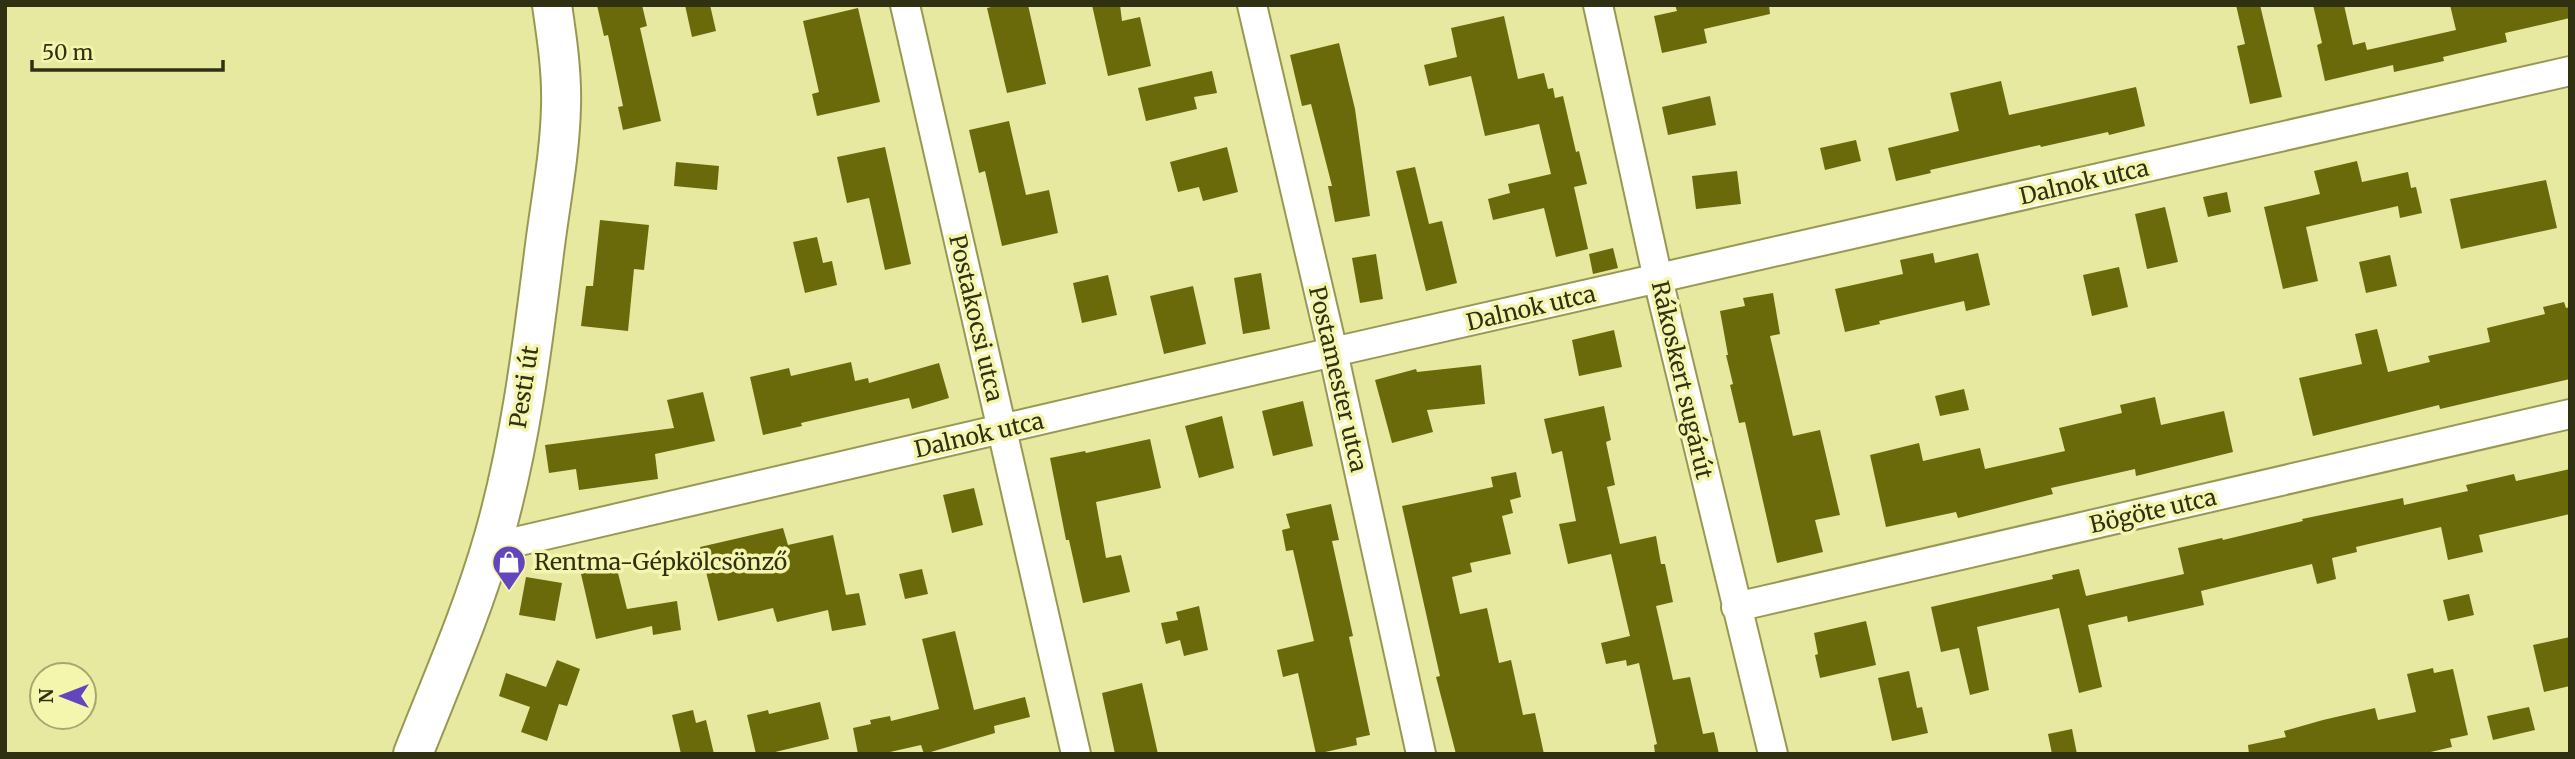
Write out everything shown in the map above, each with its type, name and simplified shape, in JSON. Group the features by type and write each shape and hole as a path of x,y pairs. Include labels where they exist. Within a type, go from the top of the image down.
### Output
{"main road":[{"name":"Pesti út","path":"413,754 470,610 493,541 507,486 559,150 560,59 552,5"}],"street":[{"name":"Postakocsi utca","path":"905,5 1076,754"},
{"name":"Postamester utca","path":"1252,5 1333,352 1421,754"},
{"name":"Rákoskert sugárút","path":"1598,5 1658,279 1773,754"},
{"name":"Dalnok utca","path":"493,541 515,542 1333,352 2570,71"},
{"name":"Bögöte utca","path":"1736,607 2570,414"}],"building":[{"path":"597,5 642,5 647,26 640,28 661,121 623,130 618,107 623,106 608,35 604,36"},
{"path":"685,5 710,5 716,31 692,37"},
{"path":"1028,5 1046,84 1007,93 987,8"},
{"path":"1092,5 1120,5 1122,21 1140,17 1151,66 1108,76"},
{"path":"1675,5 1769,5 1770,14 1704,29 1707,43 1662,53 1654,16 1677,11"},
{"path":"2236,5 2260,5 2282,97 2250,104 2237,46 2245,44"},
{"path":"2313,5 2344,5 2353,45 2365,42 2367,50 2456,30 2450,5 2570,5 2570,18 2505,33 2507,42 2443,57 2444,61 2394,72 2393,65 2325,81 2317,45 2322,43"},
{"path":"858,8 880,102 817,116 812,94 819,92 803,21"},
{"path":"1504,16 1518,79 1544,73 1548,89 1553,88 1555,98 1563,96 1576,152 1579,151 1587,184 1574,187 1588,249 1556,257 1544,208 1493,220 1488,199 1510,193 1508,184 1551,174 1539,124 1485,136 1471,76 1429,86 1424,65 1457,57 1451,28"},
{"path":"1339,43 1355,109 1370,216 1335,222 1328,186 1332,186 1311,104 1302,106 1290,55"},
{"path":"1212,71 1217,93 1194,97 1197,109 1146,121 1138,88"},
{"path":"2001,81 2009,115 2136,87 2145,126 2109,135 2108,132 2041,147 2040,145 1930,170 1931,173 1896,181 1888,148 1959,131 1950,93"},
{"path":"1710,96 1716,125 1668,135 1662,107"},
{"path":"1009,121 1026,195 1049,190 1058,233 1002,246 985,171 979,173 969,130"},
{"path":"1856,140 1861,161 1825,170 1820,148"},
{"path":"885,147 911,264 885,270 869,198 847,203 837,157"},
{"path":"1227,147 1238,192 1203,201 1199,187 1178,192 1170,162"},
{"path":"2357,161 2362,182 2408,172 2411,188 2416,187 2422,213 2400,218 2398,206 2306,227 2318,281 2283,289 2264,207 2320,194 2314,171"},
{"path":"676,162 719,166 717,190 674,186"},
{"path":"1415,167 1429,224 1442,221 1457,283 1426,291 1396,171"},
{"path":"1737,171 1741,204 1696,209 1692,176"},
{"path":"2546,180 2557,228 2461,249 2450,199"},
{"path":"2227,192 2231,212 2208,217 2203,197"},
{"path":"2165,207 2178,262 2147,269 2135,214"},
{"path":"600,220 649,225 644,270 634,269 628,331 581,326 586,286 593,286"},
{"path":"817,237 823,263 832,261 837,285 805,293 793,242"},
{"path":"1613,248 1618,268 1593,274 1589,254"},
{"path":"1933,253 1935,263 1978,253 1990,305 1966,311 1964,301 1845,332 1835,289 1903,274 1900,260"},
{"path":"1376,254 1383,299 1360,303 1352,258"},
{"path":"2390,255 2397,286 2366,293 2359,262"},
{"path":"2119,267 2128,307 2092,316 2083,275"},
{"path":"1261,273 1270,329 1243,334 1234,278"},
{"path":"1108,275 1117,315 1082,323 1073,283"},
{"path":"1193,286 1206,344 1164,354 1150,296"},
{"path":"1773,293 1780,334 1770,336 1793,436 1820,430 1840,515 1815,520 1823,552 1777,563 1745,422 1739,423 1730,385 1733,384 1720,311 1745,306 1743,298"},
{"path":"2564,302 2566,308 2570,307 2570,379 2440,409 2439,405 2313,436 2299,378 2362,364 2355,334 2377,329 2388,372 2430,362 2428,356 2490,342 2487,328 2545,314 2543,307"},
{"path":"1614,330 1622,367 1579,376 1572,340"},
{"path":"851,362 855,381 868,378 869,383 939,363 949,398 912,409 909,398 801,423 802,426 763,435 750,377 789,368 791,376"},
{"path":"1481,365 1485,404 1427,410 1433,432 1392,443 1375,380 1416,369 1417,372"},
{"path":"1964,389 1969,410 1940,416 1935,396"},
{"path":"703,392 715,441 655,454 658,479 579,490 576,469 549,473 545,445 674,428 667,400"},
{"path":"2155,397 2161,425 2224,411 2233,452 2136,476 2135,469 2051,488 2053,494 1958,518 1956,512 1886,527 1870,455 1919,443 1923,461 1980,448 1985,469 2065,451 2059,428 2122,413 2120,405"},
{"path":"1303,401 1313,446 1273,456 1262,411"},
{"path":"1604,406 1611,440 1606,442 1615,485 1607,487 1620,544 1656,536 1661,564 1665,564 1673,602 1656,606 1673,680 1690,677 1703,734 1714,732 1719,754 1655,754 1654,745 1657,744 1639,663 1627,666 1626,660 1606,664 1601,643 1630,636 1611,554 1568,564 1559,524 1576,521 1562,451 1552,454 1544,419"},
{"path":"1222,416 1234,468 1199,478 1185,426"},
{"path":"1150,439 1161,488 1096,502 1106,558 1121,555 1130,592 1083,603 1069,540 1066,540 1050,458"},
{"path":"2570,469 2570,514 2479,535 2483,552 2448,560 2441,527 2356,547 2357,552 2332,558 2336,579 2317,584 2312,564 2201,591 2204,605 2128,622 2127,616 2088,625 2102,687 2079,693 2059,608 1977,627 1989,690 1970,695 1959,648 1941,652 1931,607 2053,579 2052,575 2079,569 2086,596 2184,574 2178,548 2403,498 2404,505 2468,491 2466,485 2514,474 2516,481"},
{"path":"1516,472 1521,497 1510,500 1513,513 1502,516 1511,554 1470,563 1472,572 1452,577 1460,614 1487,608 1499,663 1511,660 1523,715 1535,713 1544,754 1456,754 1436,677 1440,676 1402,506 1493,487 1491,477"},
{"path":"974,488 983,525 952,533 943,495"},
{"path":"1331,504 1339,540 1332,541 1353,636 1349,637 1370,735 1356,738 1357,745 1316,754 1298,673 1283,677 1277,650 1314,641 1293,550 1286,551 1282,530 1290,528 1286,514"},
{"path":"783,528 788,545 833,535 846,595 859,593 866,625 832,631 828,610 777,622 773,608 718,621 700,547"},
{"path":"616,565 627,609 677,601 681,630 653,635 652,626 596,639 581,574"},
{"path":"922,569 928,594 905,599 899,574"},
{"path":"526,577 562,583 555,621 519,615"},
{"path":"2469,594 2474,615 2448,621 2443,600"},
{"path":"1199,606 1208,650 1184,656 1180,640 1166,644 1161,623 1178,620 1176,612"},
{"path":"1866,621 1876,665 1820,678 1814,633"},
{"path":"955,631 974,710 1025,697 1030,717 994,726 995,733 924,754 921,745 881,754 858,754 853,728 871,724 870,720 890,716 891,721 939,709 922,639"},
{"path":"2570,637 2570,686 2544,692 2533,645"},
{"path":"557,660 580,669 567,706 559,704 547,741 521,732 530,707 499,696 506,673 546,687"},
{"path":"2433,668 2434,673 2453,669 2468,735 2450,739 2452,747 2422,754 2249,754 2248,745 2286,737 2284,731 2323,720 2375,708 2378,720 2416,712 2407,674"},
{"path":"1909,671 1917,708 1922,707 1928,733 1892,741 1878,678"},
{"path":"1142,683 1158,754 1115,754 1102,693"},
{"path":"820,702 829,739 767,754 756,754 747,715 768,710 769,714"},
{"path":"2529,707 2535,730 2493,740 2487,716"},
{"path":"693,710 696,723 706,720 714,754 681,754 672,715"},
{"path":"2072,729 2077,754 2052,754 2048,734"}],"place":[{"name":"Rentma-Gépkölcsönző","path":"509,592"}]}
